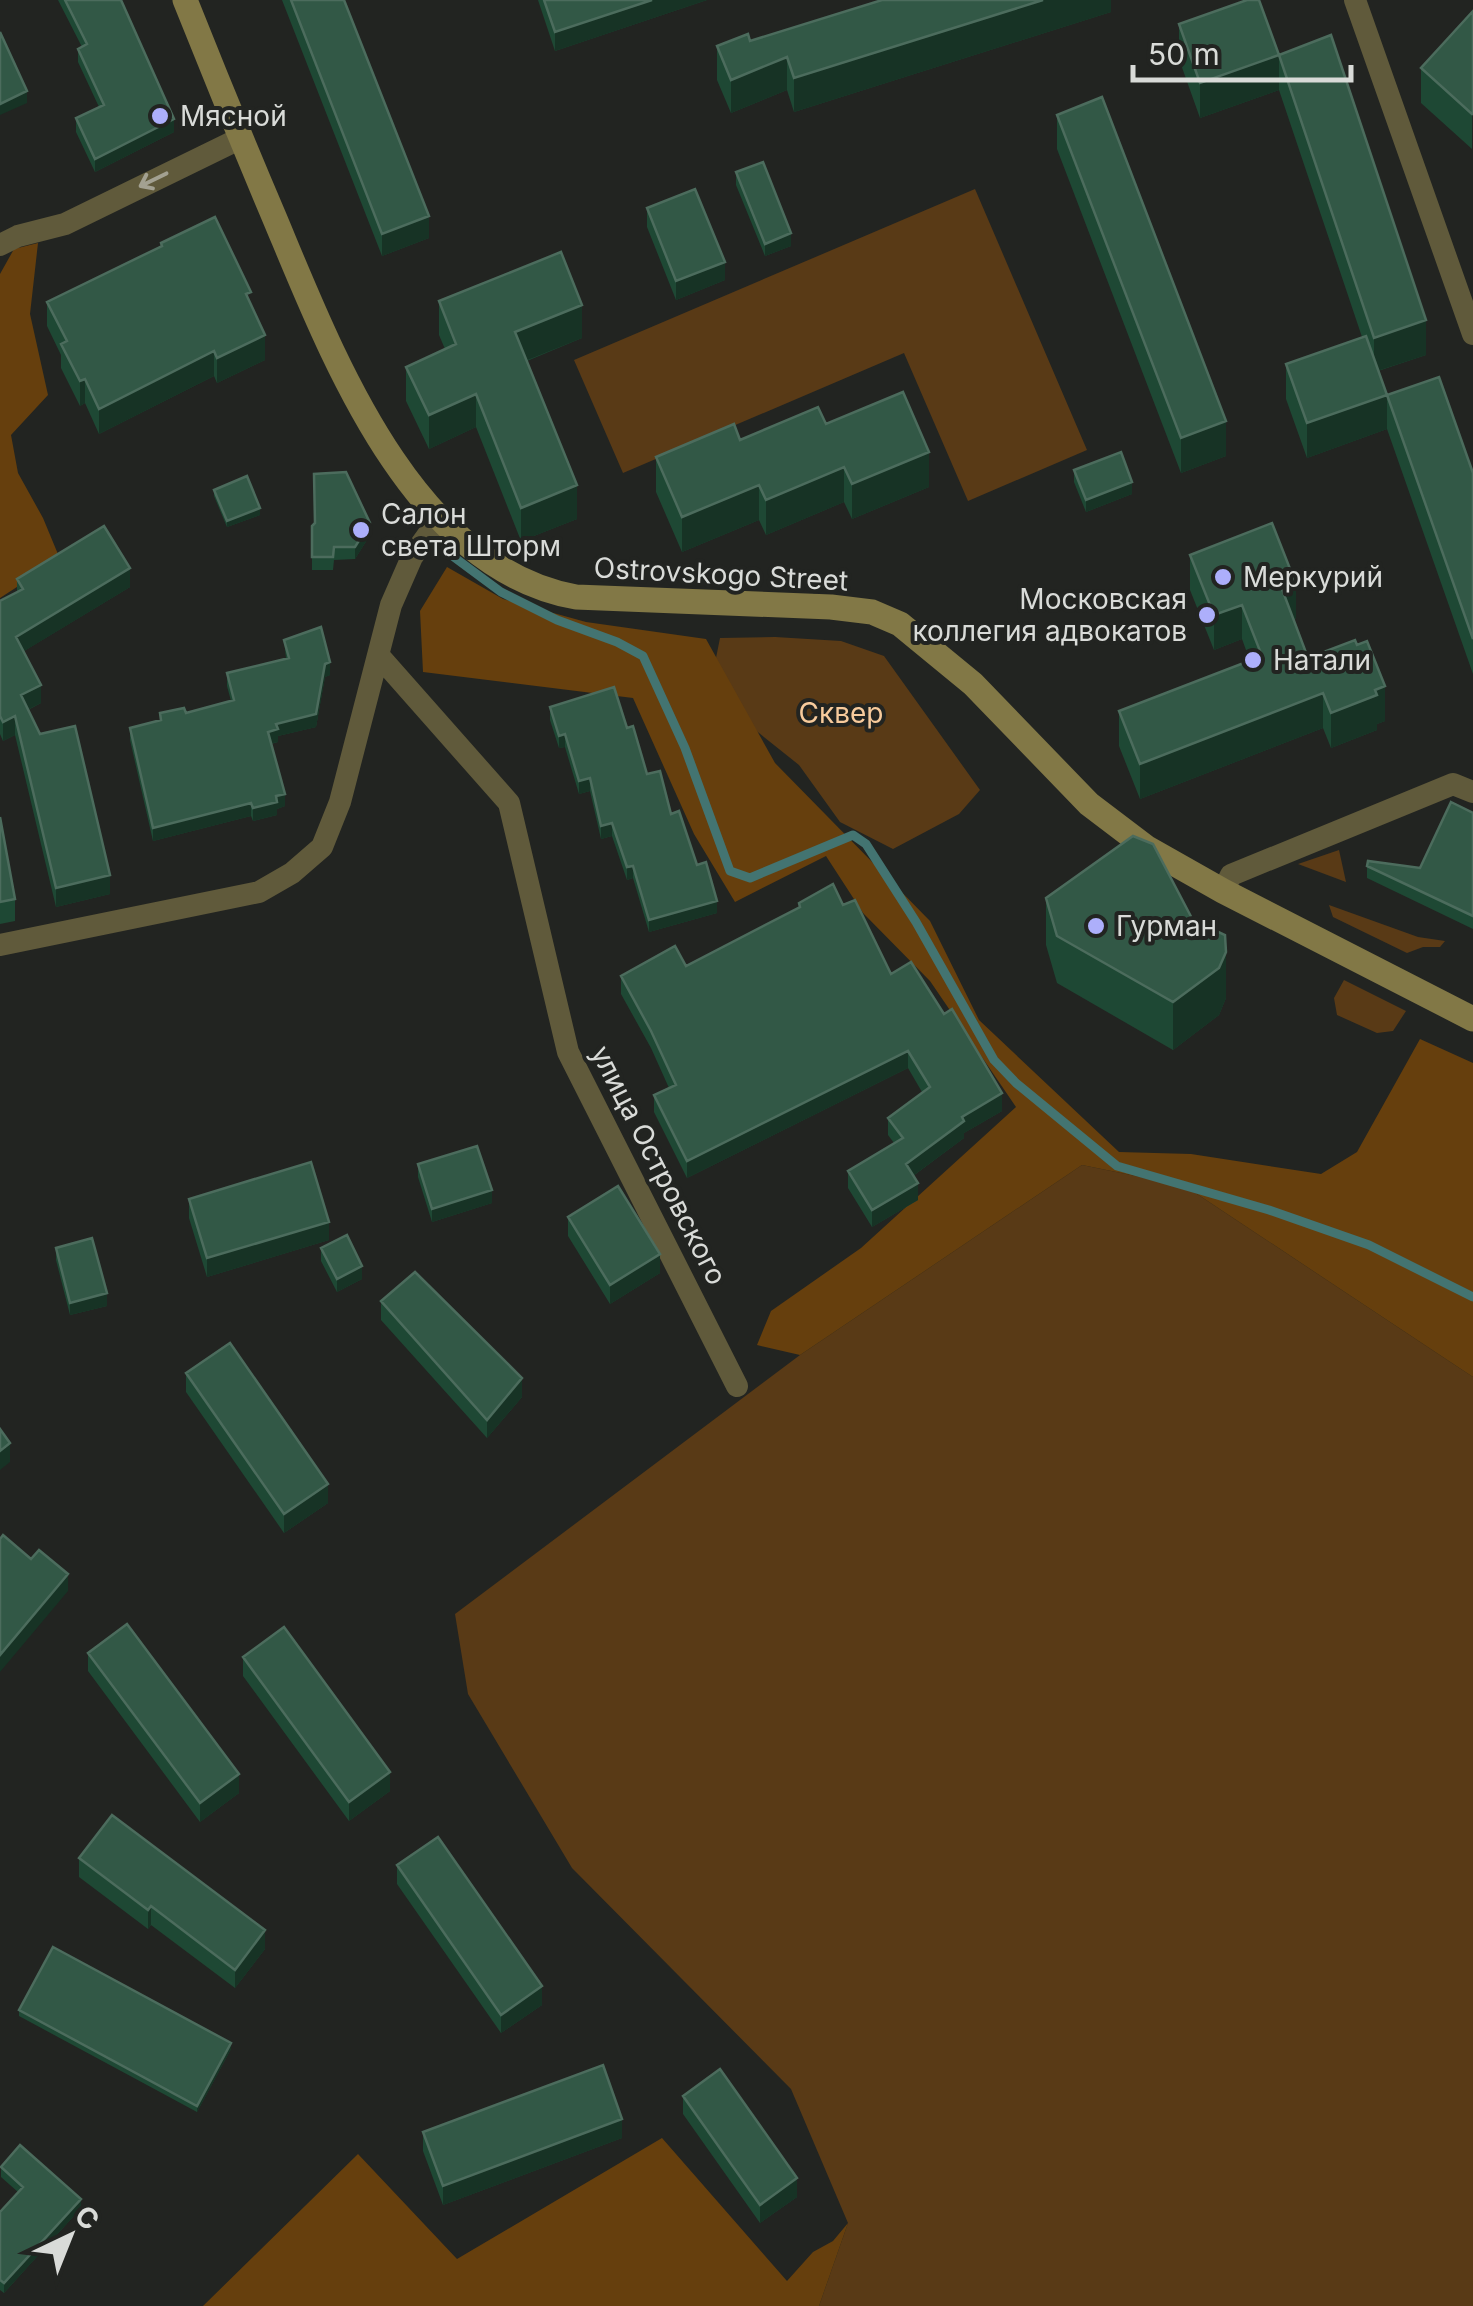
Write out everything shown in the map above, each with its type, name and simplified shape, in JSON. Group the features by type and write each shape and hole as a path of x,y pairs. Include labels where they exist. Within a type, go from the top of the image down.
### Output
{"street":[{"name":"Ostrovskogo Street","path":"185,0 344,377 407,478 440,518 476,552 514,578 544,592 576,598 830,607 872,612 900,624 973,684 1089,804 1147,848 1473,1019"},
{"path":"1355,0 1473,334"},
{"path":"0,245 18,236 65,224 241,138"},
{"path":"0,945 259,892 292,873 322,846 340,802 391,605 412,557 440,518"},
{"name":"улица Островского","path":"380,656 509,803 568,1052 737,1386"},
{"path":"1223,891 1231,876 1453,784 1473,792"}],"green space":[{"path":"975,189 1087,450 968,501 904,353 623,473 574,360"},
{"name":"Сквер","path":"720,638 841,641 884,656 980,790 959,814 893,849 840,822 799,765 709,693"},
{"path":"1339,850 1346,882 1298,864"},
{"path":"1329,905 1418,937 1445,941 1440,947 1423,947 1407,953 1333,917"},
{"path":"1344,980 1406,1011 1393,1031 1377,1033 1337,1015 1334,998"},
{"path":"1082,1165 1185,1186 1473,1377 1473,2306 819,2306 848,2223 791,2089 572,1868 468,1694 455,1614 800,1355"}],"shaded area":[{"path":"38,243 30,314 48,395 11,435 18,473 60,559 0,598 0,274 14,249"},
{"path":"447,567 503,599 586,622 706,639 775,763 930,921 979,1020 1119,1152 1191,1154 1321,1174 1357,1152 1420,1039 1473,1063 1473,1377 1185,1186 1082,1165 800,1355 757,1345 771,1311 861,1248 1016,1107 930,981 863,913 826,856 735,902 694,834 633,698 423,672 420,611"},
{"path":"662,2138 787,2281 813,2252 833,2241 848,2223 819,2306 203,2306 358,2154 457,2259"}],"building":[{"path":"65,0 121,0 174,119 95,159 76,118 104,105 78,49 87,44"},
{"path":"291,0 344,0 429,216 382,234"},
{"path":"544,0 652,0 555,32"},
{"path":"882,0 1043,0 794,78 787,57 731,80 717,46 748,34 750,41"},
{"path":"1247,0 1259,0 1279,55 1200,83 1179,24"},
{"path":"1473,11 1473,113 1472,114 1421,68"},
{"path":"0,32 27,91 0,104"},
{"path":"1331,35 1426,320 1374,338 1279,55"},
{"path":"1102,97 1226,421 1181,438 1057,115"},
{"path":"763,162 791,233 765,244 736,172"},
{"path":"695,189 725,262 676,281 647,208"},
{"path":"215,217 251,292 246,294 265,335 217,358 214,351 99,409 85,379 80,381 61,344 67,341 47,302"},
{"path":"561,252 582,305 515,332 577,485 521,508 476,394 429,415 406,367 456,344 439,301"},
{"path":"1366,336 1387,395 1307,423 1286,364"},
{"path":"1439,377 1473,473 1473,639 1387,395"},
{"path":"903,392 929,452 852,484 844,467 766,500 759,485 682,517 656,457 734,424 740,440 818,407 826,424"},
{"path":"1121,452 1132,482 1086,500 1074,470"},
{"path":"346,472 370,523 355,547 334,547 333,557 312,557 314,474"},
{"path":"247,476 260,508 227,521 214,490"},
{"path":"1272,523 1296,584 1282,589 1308,658 1355,640 1357,645 1367,641 1385,686 1375,690 1377,695 1331,713 1323,693 1140,764 1119,711 1262,656 1242,605 1214,615 1190,555"},
{"path":"104,526 130,568 16,637 41,685 21,695 40,734 75,726 110,875 56,888 15,716 3,722 0,716 0,601 23,589 17,579"},
{"path":"321,627 330,662 325,664 316,714 276,724 278,729 268,732 285,794 276,796 277,802 253,808 251,803 153,828 130,728 161,720 160,713 184,708 186,713 234,700 227,673 289,658 284,640"},
{"path":"614,687 627,728 633,726 647,774 660,771 671,814 679,811 697,865 706,862 717,901 649,920 633,866 627,867 612,823 601,826 590,778 579,781 565,734 559,736 550,707"},
{"path":"1451,802 1473,813 1473,916 1367,866 1368,861 1420,868"},
{"path":"0,817 15,899 0,902"},
{"path":"1133,836 1153,844 1197,928 1210,928 1225,935 1226,952 1219,968 1173,1002 1057,936 1046,898"},
{"path":"833,884 843,905 855,900 891,974 911,962 944,1014 952,1009 1002,1093 962,1117 964,1121 906,1164 918,1183 872,1210 848,1171 903,1138 888,1118 930,1087 908,1051 687,1161 654,1095 676,1085 621,976 675,946 686,966 800,907 799,903"},
{"path":"477,1146 492,1190 432,1209 418,1164"},
{"path":"311,1162 329,1222 207,1258 189,1199"},
{"path":"618,1186 660,1254 610,1285 568,1217"},
{"path":"347,1235 362,1266 337,1279 321,1248"},
{"path":"92,1238 107,1293 70,1303 56,1248"},
{"path":"415,1272 522,1378 487,1420 381,1301"},
{"path":"230,1343 328,1484 284,1514 186,1373"},
{"path":"0,1429 10,1443 0,1451"},
{"path":"3,1535 31,1559 39,1550 68,1574 0,1655 0,1539"},
{"path":"127,1624 239,1774 200,1803 88,1653"},
{"path":"284,1627 390,1772 349,1802 243,1657"},
{"path":"112,1815 265,1930 235,1970 79,1858"},
{"path":"438,1837 542,1986 501,2015 397,1865"},
{"path":"53,1947 231,2043 197,2106 19,2010"},
{"path":"603,2065 622,2119 443,2186 423,2132"},
{"path":"720,2069 797,2178 760,2205 683,2096"},
{"path":"20,2145 81,2199 4,2283 0,2280 0,2212 23,2187 1,2167"}],"waterway":[{"path":"443,549 501,592 643,656 685,748 730,871 750,878 853,835 866,844 916,922 994,1060 1016,1083 1117,1166 1269,1210 1369,1245 1473,1297"}],"place":[{"name":"Мясной","path":"160,116"},
{"name":"Салон света Шторм","path":"361,530"},
{"name":"Меркурий","path":"1223,577"},
{"name":"Московская коллегия адвокатов","path":"1207,615"},
{"name":"Натали","path":"1253,660"},
{"name":"Гурман","path":"1096,926"}]}
